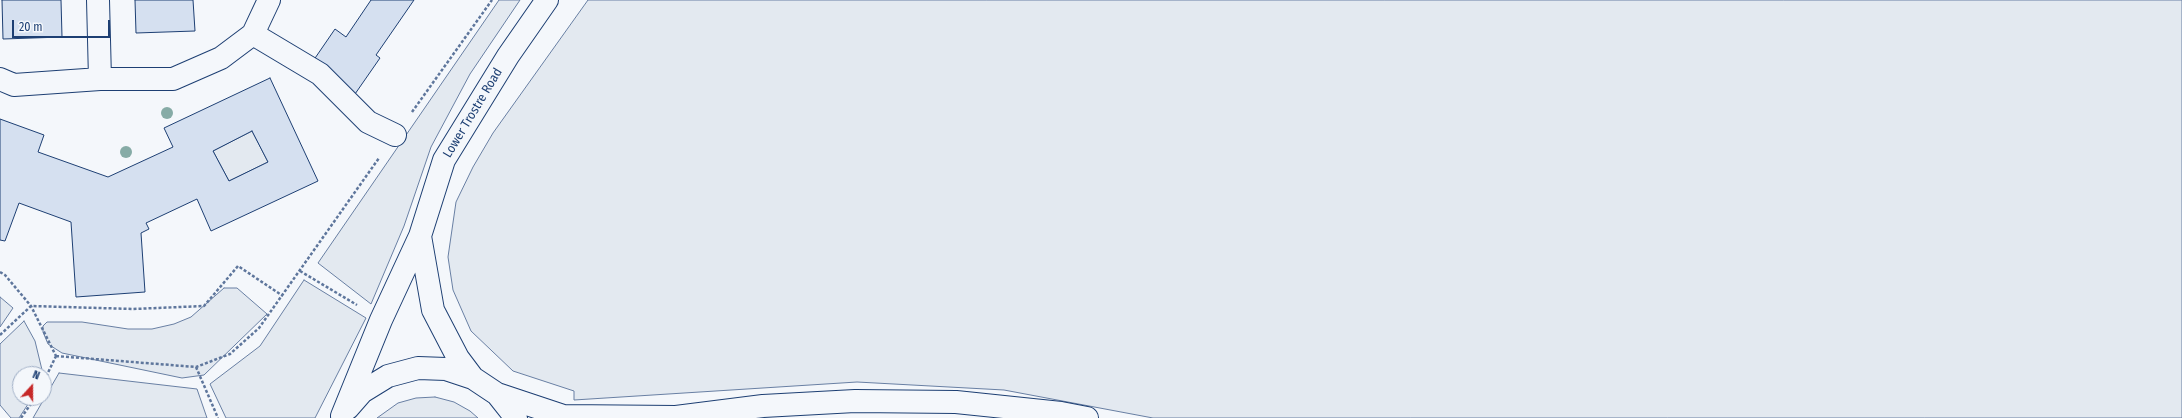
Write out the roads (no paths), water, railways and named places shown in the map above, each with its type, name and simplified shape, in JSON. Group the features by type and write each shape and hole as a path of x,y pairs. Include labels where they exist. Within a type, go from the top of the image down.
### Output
{"main road":[{"path":"98,0 100,79"},
{"path":"0,79 14,84 100,79 173,79 221,58 253,34 270,0"},
{"name":"Lower Trostre Road","path":"341,417 381,320 420,236 444,160 508,56 547,0"},
{"path":"253,34 320,74 368,122 395,135"},
{"name":"Lower Trostre Road","path":"420,236 433,310 458,358 474,378"},
{"path":"341,417 362,392 388,376 418,368 446,369 474,378 497,394 563,416 675,418 763,406 855,401 956,402 1061,413 1087,418"},
{"path":"497,394 516,418"}]}
